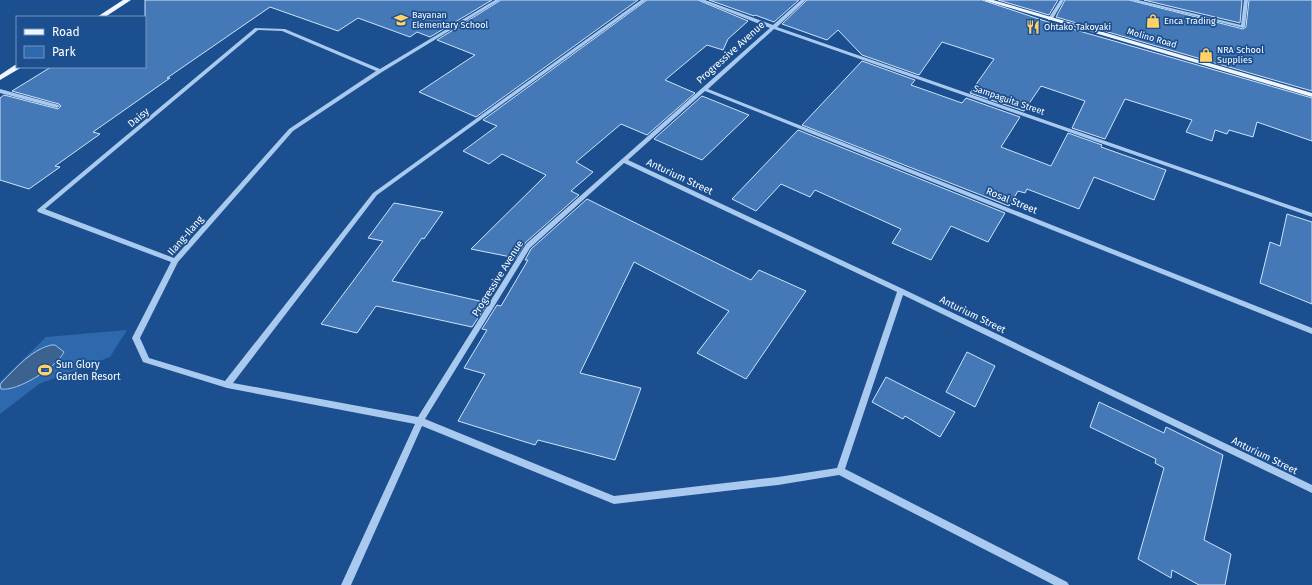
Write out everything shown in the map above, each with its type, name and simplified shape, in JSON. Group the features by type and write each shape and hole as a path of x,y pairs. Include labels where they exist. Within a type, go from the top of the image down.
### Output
{"main road":[{"path":"102,16 128,0"},
{"name":"Molino Road","path":"986,0 1312,95"},
{"path":"0,78 16,68"}],"street":[{"name":"Ilang-Ilang","path":"498,0 380,71 291,130 175,261 136,338 146,360 228,385 420,421 614,500 778,481 840,471"},
{"path":"228,385 375,194 644,0"},
{"name":"Sampaguita Street","path":"701,0 773,27 1312,215"},
{"name":"Progressive Avenue","path":"346,585 420,421 528,246 804,0"},
{"path":"1050,19 1062,0"},
{"path":"1132,0 1243,27 1246,0"},
{"name":"Daisy","path":"175,261 40,210 257,29 283,30 380,71"},
{"name":"Rosal Street","path":"704,89 1312,330"},
{"path":"0,90 57,106"},
{"name":"Anturium Street","path":"624,161 901,291 1312,489"},
{"path":"901,291 840,471 1064,585"}],"green space":[{"name":"Sun Glory Garden Resort","path":"127,330 110,357 39,384 0,414 0,382 46,337"}],"shaded area":[{"path":"55,345 64,352 53,365 26,383 17,387 1,389 0,385 2,382 18,365 30,355 44,347"}],"building":[{"path":"145,0 492,0 430,37 417,32 410,37 358,18 338,31 270,7 167,78 170,78 93,132 100,134 55,166 60,167 29,189 0,180 0,98 4,95 58,109 61,106 59,104 12,91 49,68 146,68"},
{"path":"501,0 638,0 476,117 419,92 475,55 437,40"},
{"path":"647,0 698,0 748,21 728,39 723,50 707,45 665,80 695,93 647,135 621,124 576,162 593,172 571,191 579,195 525,243 516,258 471,249 546,175 502,154 489,164 463,151 497,126 483,120"},
{"path":"709,0 799,0 774,22"},
{"path":"807,0 982,0 1048,22 1312,98 1312,141 1257,122 1253,137 1229,130 1227,134 1215,130 1212,141 1186,132 1192,120 1125,99 1105,139 1072,128 1085,101 1041,86 1024,111 970,93 994,59 942,42 919,75 862,55 838,30 827,40 782,24"},
{"path":"998,0 1058,0 1049,15"},
{"path":"1065,0 1129,0 1243,29 1246,27 1249,0 1312,0 1312,91 1056,17"},
{"path":"1144,0 1242,0 1240,23"},
{"path":"862,61 915,80 911,85 962,103 966,98 1020,117 1001,147 1051,166 1068,133 1102,145 1101,147 1166,170 1154,200 1094,177 1079,209 1027,189 1025,193 1018,191 1009,206 802,125"},
{"path":"702,96 749,115 702,160 654,139"},
{"path":"798,130 1005,213 988,242 951,226 931,260 892,243 901,229 815,190 810,197 781,184 756,211 732,199"},
{"path":"587,199 751,280 759,270 806,291 746,379 697,353 729,311 634,262 580,373 641,388 615,460 538,440 535,445 458,421 485,374 464,368 487,330 482,329 497,305 501,306 528,260 525,260 531,249"},
{"path":"394,203 443,212 424,239 422,238 392,281 488,303 472,327 376,306 357,333 321,324 383,241 368,238"},
{"path":"1287,214 1312,222 1312,304 1260,283 1270,242 1280,246"},
{"path":"967,352 995,366 975,407 946,392"},
{"path":"886,377 955,412 940,437 905,416 903,419 872,402"},
{"path":"1099,402 1164,433 1166,427 1223,455 1204,540 1231,554 1225,585 1199,585 1172,570 1171,578 1138,559 1164,468 1155,463 1156,459 1090,427"}],"place":[{"name":"Bayanan Elementary School","path":"401,20"},
{"name":"Enca Trading","path":"1153,21"},
{"name":"Ohtako Takoyaki","path":"1033,27"},
{"name":"NRA School Supplies","path":"1206,55"},
{"name":"Sun Glory Garden Resort","path":"45,370"}]}
